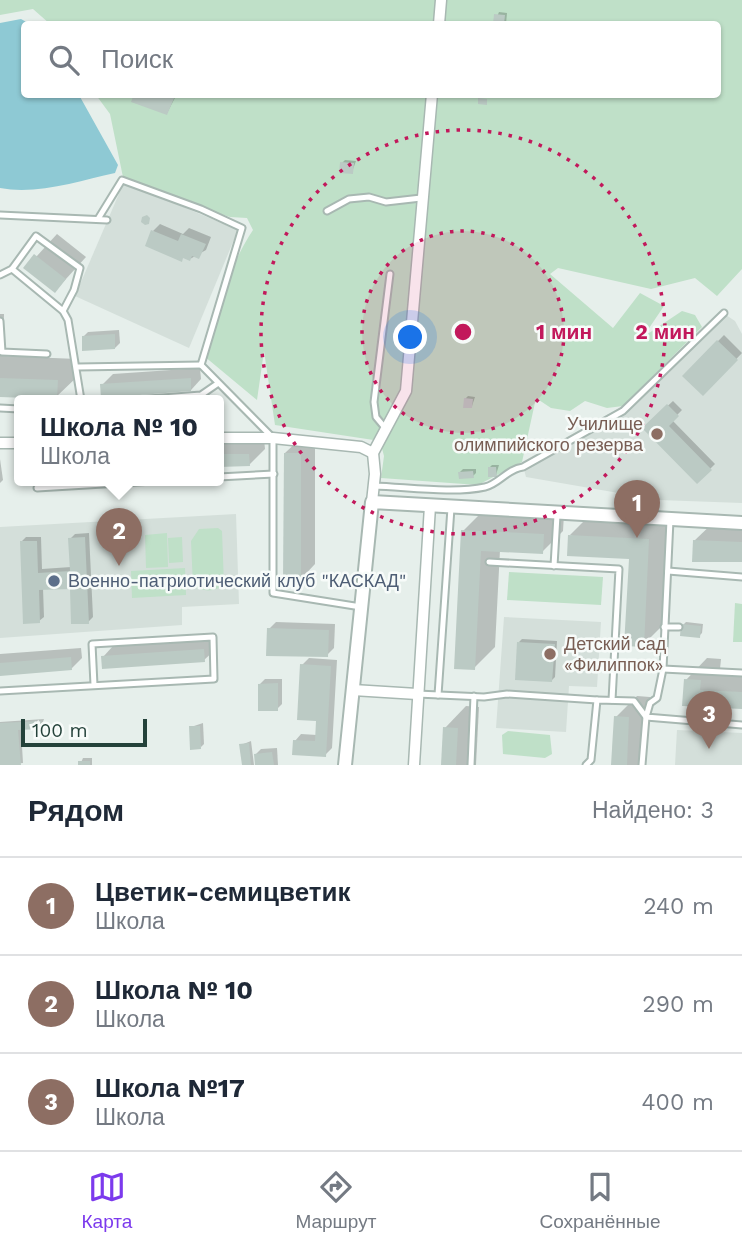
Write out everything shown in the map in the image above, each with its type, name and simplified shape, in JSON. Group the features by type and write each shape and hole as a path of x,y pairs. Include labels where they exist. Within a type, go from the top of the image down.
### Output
{"street":[{"path":"439,21 441,0"},
{"path":"345,765 374,486 373,453 406,391 432,98"},
{"path":"224,438 273,438 361,447 373,453"},
{"path":"372,502 557,515 742,523"},
{"path":"414,765 430,506"},
{"path":"353,690 417,694"}],"lane":[{"path":"98,219 122,180 201,209 242,228 201,365"},
{"path":"327,211 359,198 369,197 386,202 421,198"},
{"path":"0,215 107,220"},
{"path":"0,275 12,269 36,236 80,268 74,290 63,311"},
{"path":"12,269 63,311 68,320 81,395"},
{"path":"386,429 376,417 374,402 390,274"},
{"path":"374,486 470,489 488,486 512,468 523,467 623,411 724,313"},
{"path":"0,321 2,352 47,354"},
{"path":"78,368 201,365"},
{"path":"201,365 273,438 273,593 361,607"},
{"path":"201,395 217,384"},
{"path":"224,478 274,474"},
{"path":"37,488 70,486"},
{"path":"438,695 451,508"},
{"path":"554,566 557,515"},
{"path":"642,765 646,717 650,704 657,698 663,669 670,520"},
{"path":"489,562 620,569 612,700"},
{"path":"668,571 742,577"},
{"path":"664,627 679,627"},
{"path":"0,691 214,678 213,637 92,644 94,685"},
{"path":"663,669 742,673"},
{"path":"417,694 507,694 634,701 646,717 742,725"},
{"path":"471,765 474,696"},
{"path":"586,765 591,760 597,700"}],"shaded area":[{"path":"124,182 238,230 189,348 75,296"},
{"name":"Училище олимпийского резерва","path":"720,311 735,321 742,334 742,503 659,500 526,477 522,462 623,406"},
{"path":"236,514 239,604 182,607 182,625 0,638 0,527"},
{"name":"Детский сад «Филиппок»","path":"504,617 601,622 597,687 569,686 566,732 496,728"},
{"path":"677,730 742,733 742,765 675,765"}],"green space":[{"path":"0,0 742,0 742,269 717,296 695,278 651,289 558,268 550,274 613,328 640,293 664,306 643,337 682,311 695,315 702,327 623,406 607,408 585,401 570,411 551,408 536,398 522,462 478,485 381,478 384,456 380,441 275,425 264,351 257,400 204,356 230,275 253,230 247,218 230,217 124,182 110,114 98,98 721,98 721,21 47,21 33,9 0,15"},
{"path":"218,528 222,531 224,585 213,590 201,589 193,586 191,541 199,529"},
{"path":"167,533 168,567 146,568 145,535"},
{"path":"182,537 183,562 169,563 168,538"},
{"path":"185,568 186,595 132,598 131,571"},
{"path":"509,572 603,577 601,605 507,600"},
{"path":"735,603 742,604 742,642 733,642"},
{"path":"508,731 550,735 552,754 545,758 503,754 502,735"}],"water":[{"path":"21,19 25,21 21,21 21,98 81,98 118,165 115,173 29,190 0,188 0,23"}],"building":[{"path":"494,14 505,15 504,21 493,21"},
{"path":"132,98 174,98 167,115 131,102"},
{"path":"478,98 487,99 487,105 478,104"},
{"path":"340,162 354,163 353,174 339,173"},
{"path":"147,215 150,218 149,224 145,225 141,222 142,217"},
{"path":"151,230 178,241 181,234 206,244 199,259 192,256 190,261 183,258 182,262 145,246"},
{"path":"34,254 66,279 55,293 23,268"},
{"path":"115,334 115,349 82,351 82,336"},
{"path":"717,340 738,360 703,396 682,376"},
{"path":"0,378 58,380 57,395 0,397"},
{"path":"191,378 191,391 101,395 100,384"},
{"path":"464,398 473,399 472,408 463,408"},
{"path":"667,404 679,416 669,426 712,470 697,484 642,428"},
{"path":"284,453 301,453 301,581 283,581"},
{"path":"224,454 249,454 250,466 224,467"},
{"path":"488,467 496,467 497,477 488,477"},
{"path":"473,471 474,478 459,479 458,472"},
{"path":"461,530 544,534 543,554 481,551 475,670 454,669"},
{"path":"568,535 649,539 644,647 624,646 629,559 567,556"},
{"path":"85,537 89,624 71,624 70,589 39,590 40,623 23,624 20,541 37,541 38,573 70,571 68,538"},
{"path":"693,540 742,542 742,562 692,562"},
{"path":"681,624 701,626 700,638 680,636"},
{"path":"267,628 329,630 328,657 266,656"},
{"path":"517,642 555,644 552,682 515,680"},
{"path":"204,649 205,662 102,669 101,656"},
{"path":"71,657 72,670 0,676 0,663"},
{"path":"300,664 331,666 326,757 292,755 293,740 315,741 316,721 297,720"},
{"path":"684,679 701,680 700,690 742,692 742,709 682,706"},
{"path":"278,683 278,711 258,711 258,684"},
{"path":"614,716 629,717 627,765 611,765"},
{"path":"41,721 42,729 18,730 21,765 0,765 0,723"},
{"path":"189,726 200,726 201,749 190,750"},
{"path":"443,727 458,728 456,765 441,765"},
{"path":"249,743 251,765 242,765 239,744"},
{"path":"272,752 274,765 255,765 254,754"},
{"path":"78,761 90,761 90,765 78,765"}],"place":[{"name":"Училище олимпийского резерва","path":"657,434"},
{"name":"Цветик-семицветик","path":"637,538"},
{"name":"Школа № 10","path":"119,566"},
{"name":"Военно-патриотический клуб \"КАСКАД\"","path":"54,581"},
{"name":"Детский сад «Филиппок»","path":"550,654"},
{"name":"Школа №17","path":"709,749"}]}
